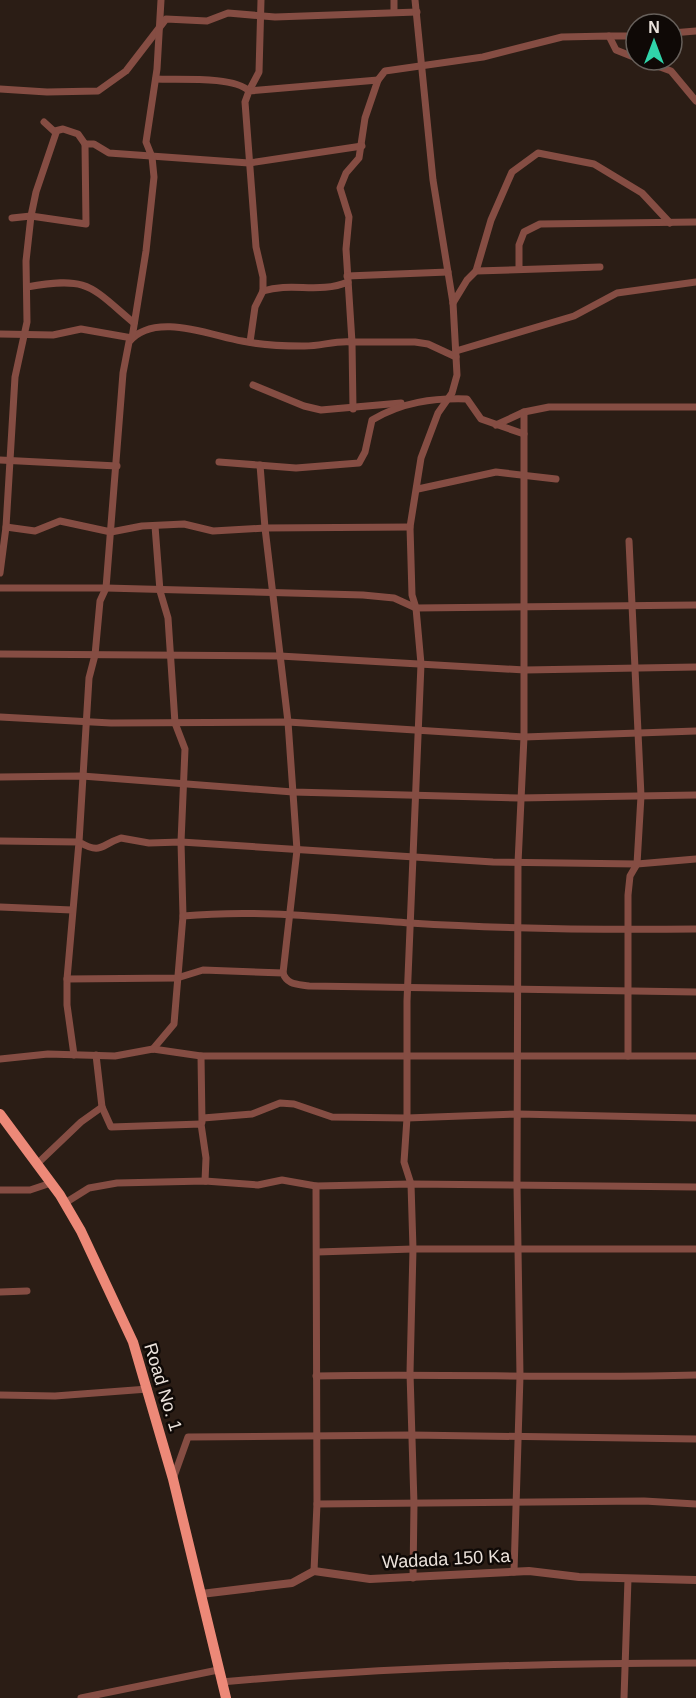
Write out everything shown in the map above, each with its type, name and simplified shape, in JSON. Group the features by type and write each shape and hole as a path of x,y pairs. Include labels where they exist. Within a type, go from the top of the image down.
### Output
{"highway":[{"name":"Road No. 1","path":"0,1113 65,1203 81,1231 133,1342 173,1479 226,1698"}],"street":[{"path":"74,1055 67,1005 67,979 79,842 89,678 95,655 100,601 106,588 123,373 127,348 132,338 154,177 152,157 146,142 156,79 161,0"},
{"path":"250,342 255,307 263,291 249,164 245,102 259,72 261,0"},
{"path":"394,0 394,12"},
{"path":"413,1578 414,1504 410,1373 413,1249 411,1184 404,1162 407,1118 408,986 421,664 416,608 412,595 410,527 418,489 421,458 438,413 455,385 456,354 453,303 433,180 415,0"},
{"path":"0,89 47,92 98,91 126,71 166,20 207,21 228,13 261,16 417,12"},
{"path":"609,36 616,50 624,53"},
{"path":"353,409 352,342 346,249 349,217 340,181 358,158 362,146 365,118 378,80 385,71 483,57 562,37 624,36"},
{"path":"672,72 695,98"},
{"path":"156,79 243,84 249,91"},
{"path":"249,91 378,80"},
{"path":"44,122 56,131"},
{"path":"12,218 31,216 86,225 85,144 78,134 63,129 56,131"},
{"path":"0,573 6,527 15,377 26,333 26,261 31,216 56,131"},
{"path":"85,144 94,144 109,153 249,164 362,146"},
{"path":"453,303 467,280 476,271 491,220 512,172 538,153 594,164 642,194 670,223"},
{"path":"519,268 519,245 524,232 540,224 696,222"},
{"path":"476,271 600,267"},
{"path":"263,291 291,285 328,289 347,279 448,272"},
{"path":"27,287 60,282 89,286 103,294 134,322"},
{"path":"0,334 53,335 81,329 132,338 154,329 197,328 250,342 303,346 352,342 415,342 456,354 574,316 617,293 696,282"},
{"path":"253,386 304,406 321,410 353,409 367,404 467,399 481,419 524,434"},
{"path":"219,462 296,468 359,463 365,452 372,420 407,403"},
{"path":"496,425 524,412 549,407 696,407"},
{"path":"514,1572 520,1376 517,1309 520,1251 517,1185 518,863 525,670 524,412"},
{"path":"0,460 117,466"},
{"path":"260,465 265,528 288,722 297,850 282,973 285,979 292,984 519,991 696,992"},
{"path":"418,489 496,472 556,479"},
{"path":"6,527 34,531 65,521 111,532 155,526 193,525 213,531 265,528 410,527"},
{"path":"153,1049 174,1024 183,916 181,842 185,749 175,723 168,618 159,591 155,526"},
{"path":"628,1056 628,887 637,864 641,796 636,733 629,541"},
{"path":"0,588 106,588 384,596 416,608 696,605"},
{"path":"0,654 280,656 525,670 696,667"},
{"path":"0,717 175,723 288,722 524,737 696,731"},
{"path":"0,777 82,776 293,792 519,798 696,795"},
{"path":"0,841 79,842 91,849 101,849 121,838 149,843 181,842 518,863 637,864 696,859"},
{"path":"0,907 72,910"},
{"path":"183,916 254,912 411,923 629,930 696,929"},
{"path":"67,979 177,978 197,970 282,973"},
{"path":"0,1059 48,1054 115,1056 153,1049 201,1056 696,1056"},
{"path":"96,1056 102,1107 111,1126 119,1128 252,1114 280,1103 294,1104 332,1117 407,1118 518,1114 696,1118"},
{"path":"201,1056 205,1181"},
{"path":"37,1164 81,1122 102,1107"},
{"path":"65,1203 88,1188 117,1183 205,1181 258,1185 282,1180 316,1186 411,1184 696,1187"},
{"path":"0,1190 30,1190 51,1183"},
{"path":"201,1594 292,1583 314,1571 317,1504 316,1186"},
{"path":"317,1252 413,1249 520,1251 696,1249"},
{"path":"0,1292 27,1291"},
{"path":"316,1376 410,1373 520,1376 696,1375"},
{"path":"0,1395 56,1396 148,1389"},
{"path":"173,1479 188,1437 411,1435 696,1439"},
{"path":"317,1504 645,1501 696,1504"},
{"name":"Wadada 150 Ka","path":"314,1571 370,1580 514,1572 628,1579 696,1580"},
{"path":"624,1698 628,1579"},
{"path":"221,1682 308,1674 625,1663 696,1664"},
{"path":"81,1698 218,1670"}]}
